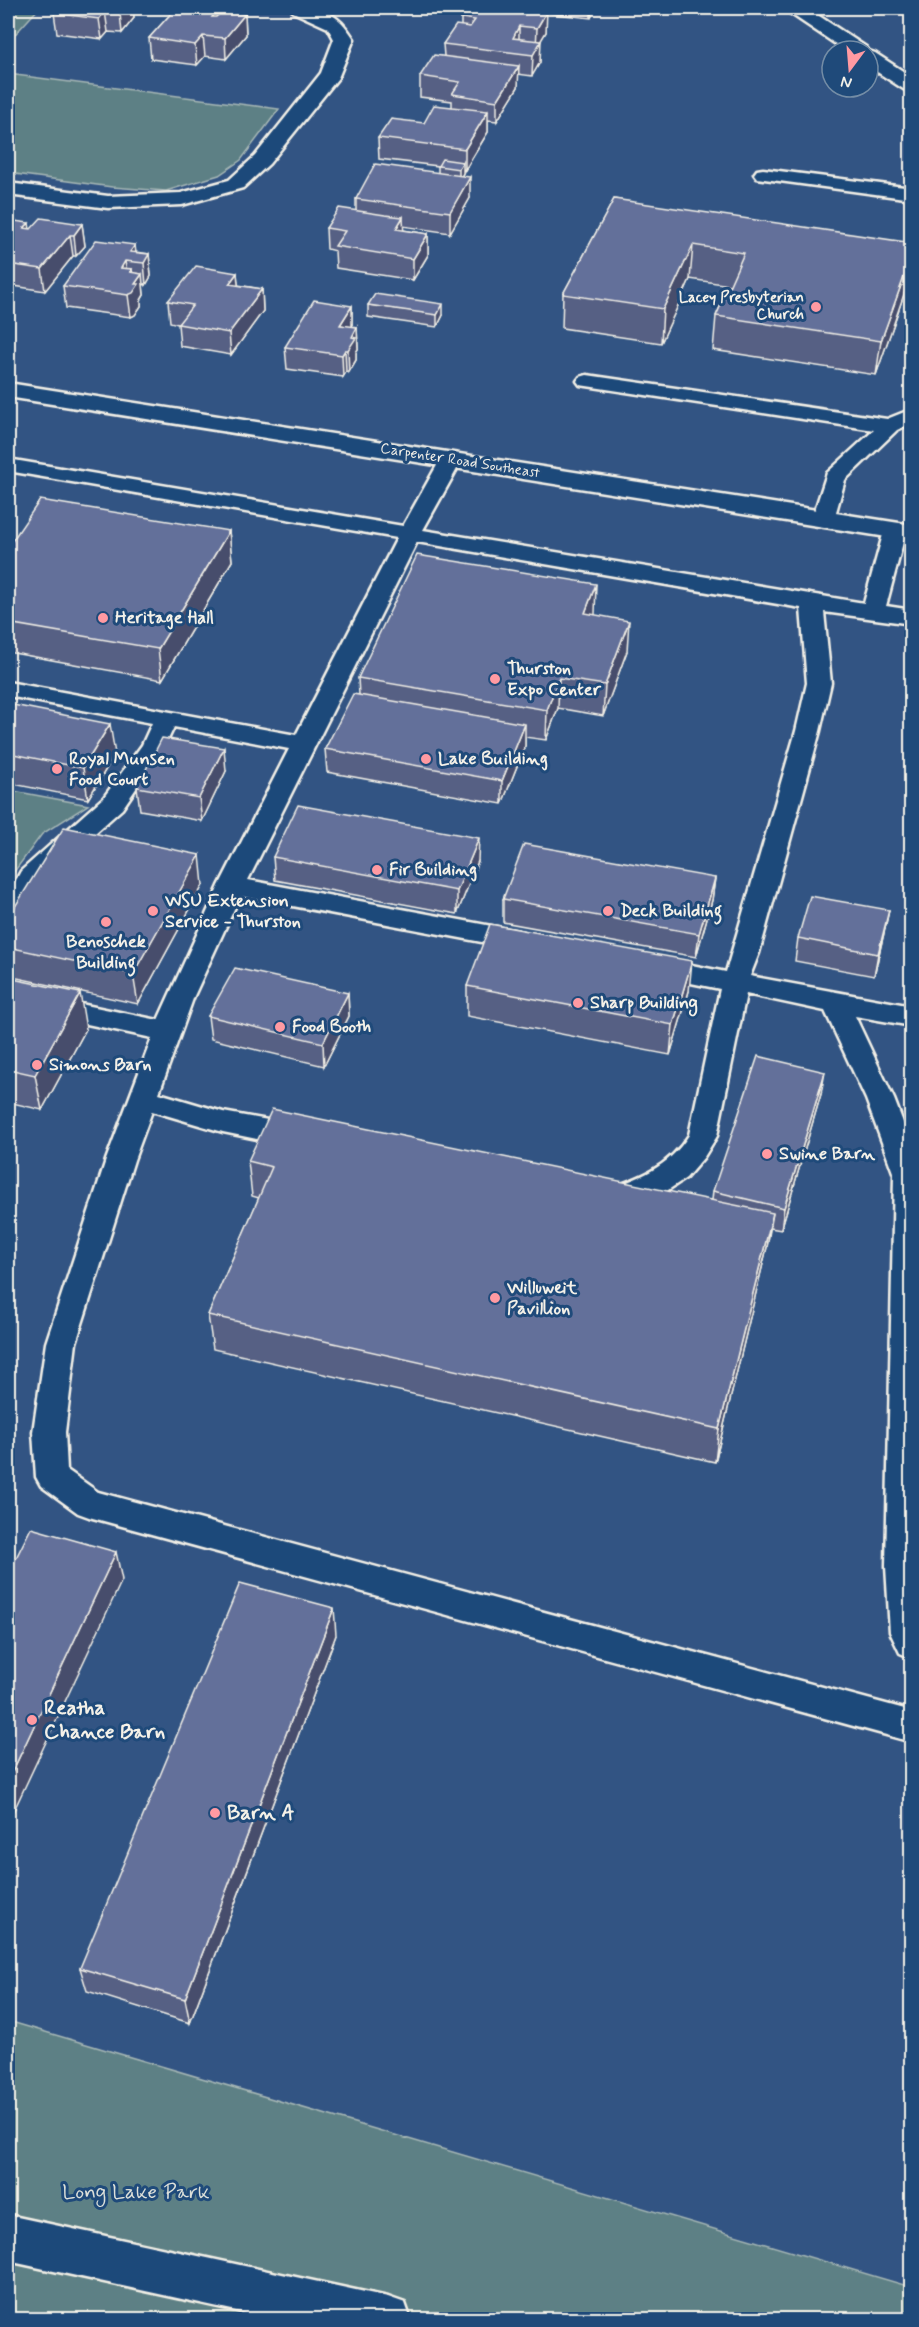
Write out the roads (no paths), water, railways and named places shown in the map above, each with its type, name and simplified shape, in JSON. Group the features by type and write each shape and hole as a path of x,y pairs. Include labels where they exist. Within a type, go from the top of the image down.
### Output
{"street":[{"path":"8,189 108,202 182,199 236,184 262,160 331,74 344,39 335,24 300,8"},
{"path":"795,8 841,39"},
{"path":"880,65 912,86"},
{"name":"Carpenter Road Southeast","path":"8,390 903,532"},
{"path":"8,2238 388,2319"}],"lane":[{"path":"763,174 912,194"},
{"path":"587,381 890,426"},
{"path":"823,519 835,478 890,426 912,415"},
{"path":"452,460 410,534 232,886 181,996 120,1160 61,1343 49,1432 51,1477 89,1503 912,1727"},
{"path":"8,465 812,603 912,617"},
{"path":"873,611 903,532"},
{"path":"586,1194 609,1199 641,1191 669,1177 690,1158 703,1136 735,982 749,943 819,683 812,603"},
{"path":"8,689 304,744"},
{"path":"8,918 30,877 113,803 153,746 166,718"},
{"path":"232,886 548,946"},
{"path":"630,962 912,1016"},
{"path":"8,998 167,1032"},
{"path":"835,1003 880,1099 908,1175 902,1566 907,1632 912,1643"},
{"path":"143,1098 223,1122 328,1143"}],"place":[{"name":"Lacey Presbyterian Church","path":"816,307"},
{"name":"Heritage Hall","path":"103,618"},
{"name":"Thurston Expo Center","path":"495,679"},
{"name":"Lake Building","path":"426,759"},
{"name":"Royal Munsen Food Court","path":"57,769"},
{"name":"Fir Building","path":"377,870"},
{"name":"WSU Extension Service - Thurston","path":"153,911"},
{"name":"Deck Building","path":"608,911"},
{"name":"Benoschek Building","path":"106,922"},
{"name":"Sharp Building","path":"578,1003"},
{"name":"Food Booth","path":"280,1027"},
{"name":"Simons Barn","path":"37,1065"},
{"name":"Swine Barn","path":"767,1154"},
{"name":"Willuweit Pavillion","path":"495,1298"},
{"name":"Reatha Chance Barn","path":"32,1720"},
{"name":"Barn A","path":"215,1813"}],"park label":[{"name":"Long Lake Park","path":"136,2192"}]}
